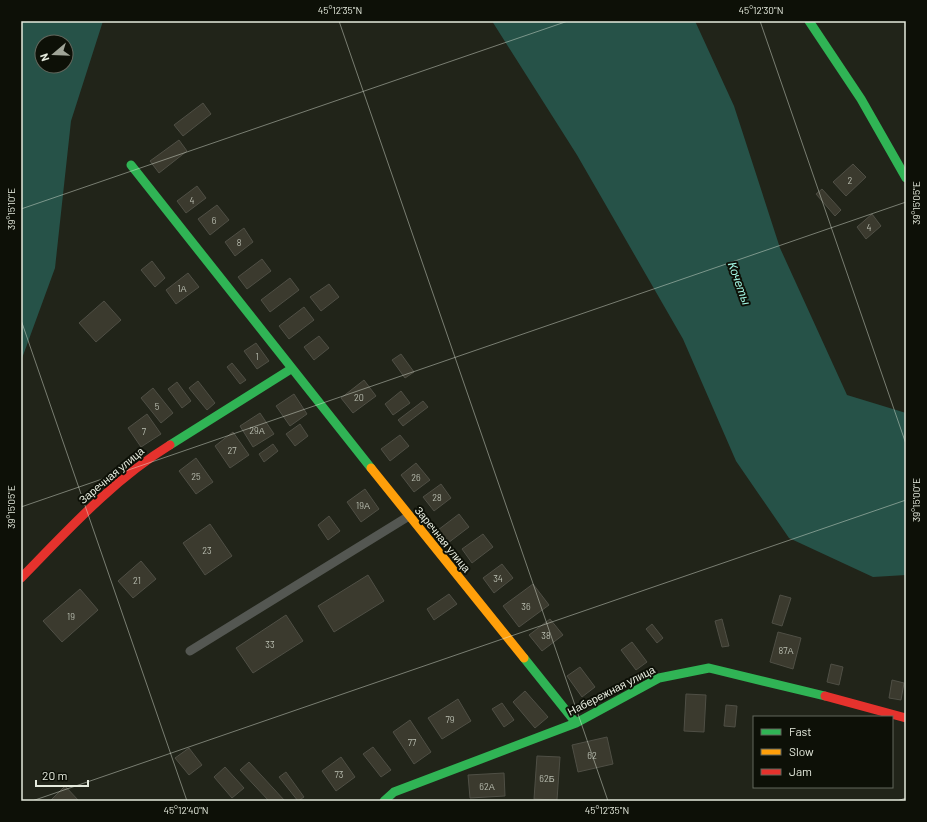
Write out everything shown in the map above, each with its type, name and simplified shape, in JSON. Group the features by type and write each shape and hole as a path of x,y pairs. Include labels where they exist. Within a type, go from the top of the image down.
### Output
{"street":[{"path":"809,21 861,99 906,178"},
{"name":"Заречная улица","path":"131,165 291,369 576,723"},
{"name":"Заречная улица","path":"21,578 96,502 144,461 291,369"},
{"name":"Набережная улица","path":"384,801 394,792 576,723 658,678 709,668 771,682 906,718"}],"lane":[{"path":"190,651 409,516"}],"water":[{"path":"21,21 103,21 71,121 55,268 21,361"},
{"name":"Кочеты","path":"492,21 695,21 734,106 780,248 847,395 906,413 906,575 873,577 789,538 736,461 683,339 577,155"}],"building":[{"path":"203,103 211,114 183,136 174,125"},
{"path":"179,140 187,151 159,173 150,161"},
{"path":"853,164 866,177 846,196 833,182"},
{"path":"197,186 206,198 186,213 177,201"},
{"path":"822,189 841,210 835,216 816,194"},
{"path":"217,205 229,220 210,235 198,219"},
{"path":"872,214 881,226 866,239 857,227"},
{"path":"244,228 253,242 235,256 225,242"},
{"path":"262,259 271,271 247,289 238,277"},
{"path":"152,261 165,278 155,287 141,270"},
{"path":"188,273 199,287 176,304 166,290"},
{"path":"290,278 299,290 270,312 261,300"},
{"path":"329,284 339,297 321,311 310,297"},
{"path":"104,301 121,320 96,342 79,323"},
{"path":"304,307 314,320 289,339 279,326"},
{"path":"319,336 329,348 314,360 304,347"},
{"path":"256,343 269,361 257,369 244,351"},
{"path":"401,354 414,372 405,378 392,360"},
{"path":"232,363 246,380 240,384 227,367"},
{"path":"364,380 376,396 353,413 341,398"},
{"path":"198,381 215,403 207,410 189,388"},
{"path":"177,382 191,401 182,408 168,389"},
{"path":"153,388 173,413 161,423 141,398"},
{"path":"401,391 410,403 393,415 385,404"},
{"path":"294,394 307,414 290,426 276,406"},
{"path":"423,401 428,407 403,426 398,420"},
{"path":"260,413 274,434 253,447 240,426"},
{"path":"147,414 161,434 141,447 128,428"},
{"path":"300,424 308,436 295,446 286,434"},
{"path":"233,432 249,455 230,468 215,446"},
{"path":"400,435 409,446 390,461 381,449"},
{"path":"273,444 278,451 264,462 259,454"},
{"path":"196,458 213,482 196,494 179,471"},
{"path":"416,463 430,480 414,492 401,475"},
{"path":"441,484 451,498 434,511 423,497"},
{"path":"365,489 379,509 361,522 347,502"},
{"path":"459,514 469,527 448,543 438,530"},
{"path":"329,516 340,531 328,540 318,525"},
{"path":"210,524 232,556 205,575 183,543"},
{"path":"483,534 493,547 472,563 462,549"},
{"path":"141,561 156,579 133,598 118,581"},
{"path":"502,564 513,578 494,593 483,578"},
{"path":"368,575 384,601 334,632 318,606"},
{"path":"533,584 549,605 519,627 503,606"},
{"path":"80,589 98,610 62,642 43,621"},
{"path":"449,594 457,604 434,620 427,609"},
{"path":"780,595 791,598 782,626 772,623"},
{"path":"286,615 303,641 253,673 236,648"},
{"path":"550,619 563,635 542,651 529,635"},
{"path":"722,619 729,646 722,647 715,621"},
{"path":"652,624 663,638 657,643 646,629"},
{"path":"778,632 801,638 793,669 770,662"},
{"path":"632,642 647,662 636,670 621,650"},
{"path":"831,664 843,667 839,685 827,682"},
{"path":"580,667 595,687 582,697 567,676"},
{"path":"892,680 904,683 901,700 889,698"},
{"path":"525,691 548,717 535,728 513,702"},
{"path":"686,694 706,695 704,732 684,731"},
{"path":"458,699 471,721 442,739 428,718"},
{"path":"502,703 514,720 504,727 492,709"},
{"path":"726,705 737,706 735,727 724,726"},
{"path":"410,720 431,752 414,764 393,732"},
{"path":"607,737 613,764 578,772 572,745"},
{"path":"373,747 391,770 381,777 363,754"},
{"path":"189,748 202,765 189,775 175,758"},
{"path":"537,756 560,757 557,800 534,799"},
{"path":"341,757 355,777 336,791 322,771"},
{"path":"249,762 285,801 269,801 240,770"},
{"path":"225,767 244,788 232,798 214,777"},
{"path":"286,772 304,797 298,801 279,777"},
{"path":"504,773 505,796 470,798 468,775"},
{"path":"65,786 79,801 51,800"}],"traffic: fast":[{"path":"809,21 861,99 906,178"},
{"path":"131,165 371,468"},
{"path":"170,445 291,369"},
{"path":"524,658 576,723"},
{"path":"384,801 394,792 576,723 659,678 709,668 825,696"}],"traffic: slow":[{"path":"371,468 524,658"}],"traffic: jam":[{"path":"21,578 110,490 129,474 170,445"},
{"path":"825,696 906,718"}]}
